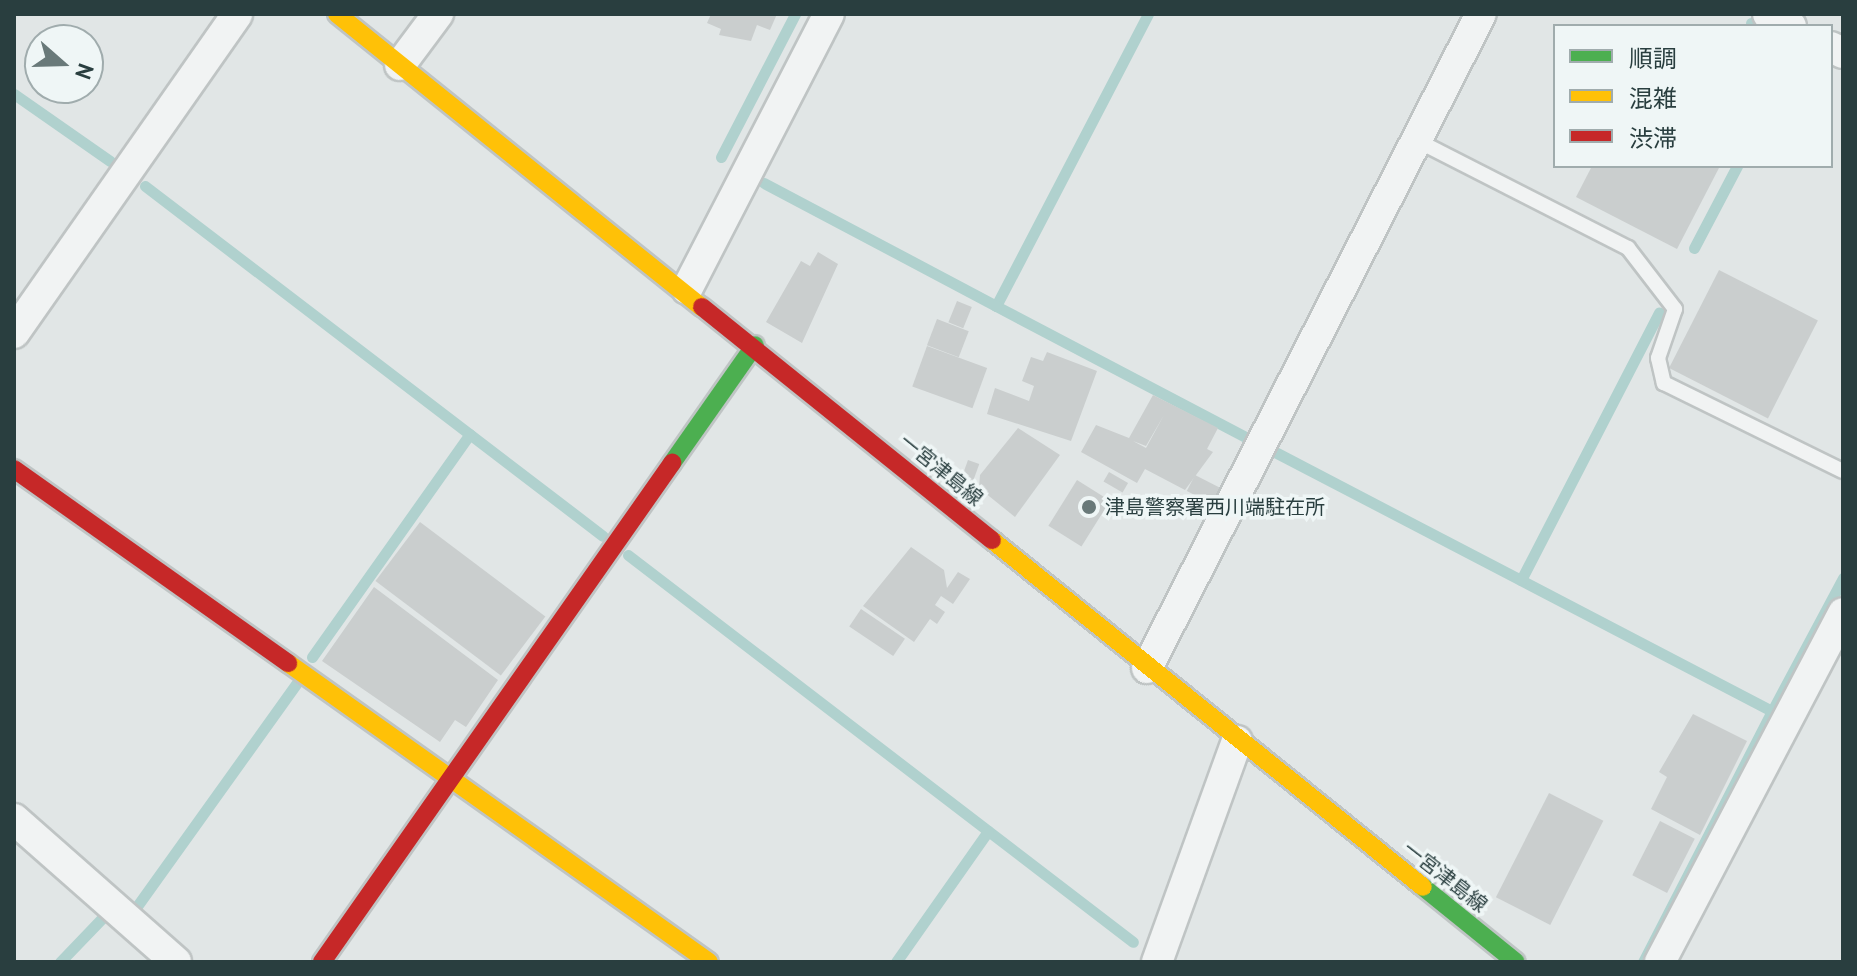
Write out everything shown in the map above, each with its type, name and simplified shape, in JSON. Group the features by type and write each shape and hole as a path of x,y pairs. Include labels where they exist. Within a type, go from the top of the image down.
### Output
{"street":[{"path":"14,333 237,14"},
{"name":"一宮津島線","path":"337,14 687,289 1147,668 1516,962"},
{"path":"400,65 438,14"},
{"path":"687,289 829,14"},
{"path":"1147,668 1481,14"},
{"path":"1768,14 1787,24"},
{"path":"322,962 755,345"},
{"path":"14,469 703,960"},
{"path":"1660,962 1834,650 1843,613"},
{"path":"1157,962 1237,741"},
{"path":"14,819 176,962"}],"lane":[{"path":"1416,140 1628,248 1675,309 1658,358 1664,383 1843,471"}],"building":[{"path":"711,14 777,14 770,30 757,25 751,41 719,35 721,29 707,23"},
{"path":"1591,168 1719,168 1677,249 1576,197"},
{"path":"818,252 838,264 802,343 766,322 801,261 810,266"},
{"path":"1719,270 1818,320 1768,418 1669,368"},
{"path":"957,301 972,307 963,328 948,322"},
{"path":"937,319 969,331 959,357 927,345"},
{"path":"927,346 987,368 972,408 912,386"},
{"path":"1047,352 1097,371 1071,441 987,414 995,388 1029,401 1034,386 1022,381 1031,357 1043,361"},
{"path":"1153,395 1218,428 1207,449 1213,452 1185,490 1145,469 1137,483 1081,452 1096,425 1129,438"},
{"path":"1018,428 1060,455 1015,517 979,488 980,475"},
{"path":"968,460 979,464 969,493 957,489"},
{"path":"1109,472 1128,483 1123,493 1104,482"},
{"path":"1195,475 1224,490 1216,506 1187,491"},
{"path":"1077,480 1110,501 1081,546 1048,526"},
{"path":"420,522 545,616 501,676 375,581"},
{"path":"911,547 944,570 947,588 958,572 970,579 953,604 941,596 935,605 945,612 937,624 930,619 914,642 863,606"},
{"path":"374,587 498,680 466,727 455,720 440,742 322,661"},
{"path":"861,609 905,639 893,656 849,626"},
{"path":"1693,714 1747,741 1700,835 1651,809 1667,777 1659,772"},
{"path":"1549,793 1603,821 1550,925 1496,897"},
{"path":"1660,821 1695,839 1667,893 1632,875"}],"waterway":[{"path":"721,157 795,14"},
{"path":"1148,14 996,306 1245,437"},
{"path":"14,94 110,161"},
{"path":"1694,248 1736,168"},
{"path":"764,183 996,306"},
{"path":"145,186 603,536"},
{"path":"1521,580 1659,313"},
{"path":"312,657 470,434"},
{"path":"1275,452 1772,711 1643,962"},
{"path":"628,555 1133,942"},
{"path":"1772,711 1843,578"},
{"path":"135,909 296,684"},
{"path":"896,962 988,831"},
{"path":"60,962 105,915"}],"traffic: fast":[{"path":"672,463 755,345"},
{"path":"1423,887 1516,962"}],"traffic: slow":[{"path":"337,14 702,307"},
{"path":"992,540 1423,887"},
{"path":"288,663 709,962"}],"traffic: jam":[{"path":"702,307 992,540"},
{"path":"322,962 672,463"},
{"path":"14,469 288,663"}],"place":[{"name":"津島警察署西川端駐在所","path":"1089,507"}]}
